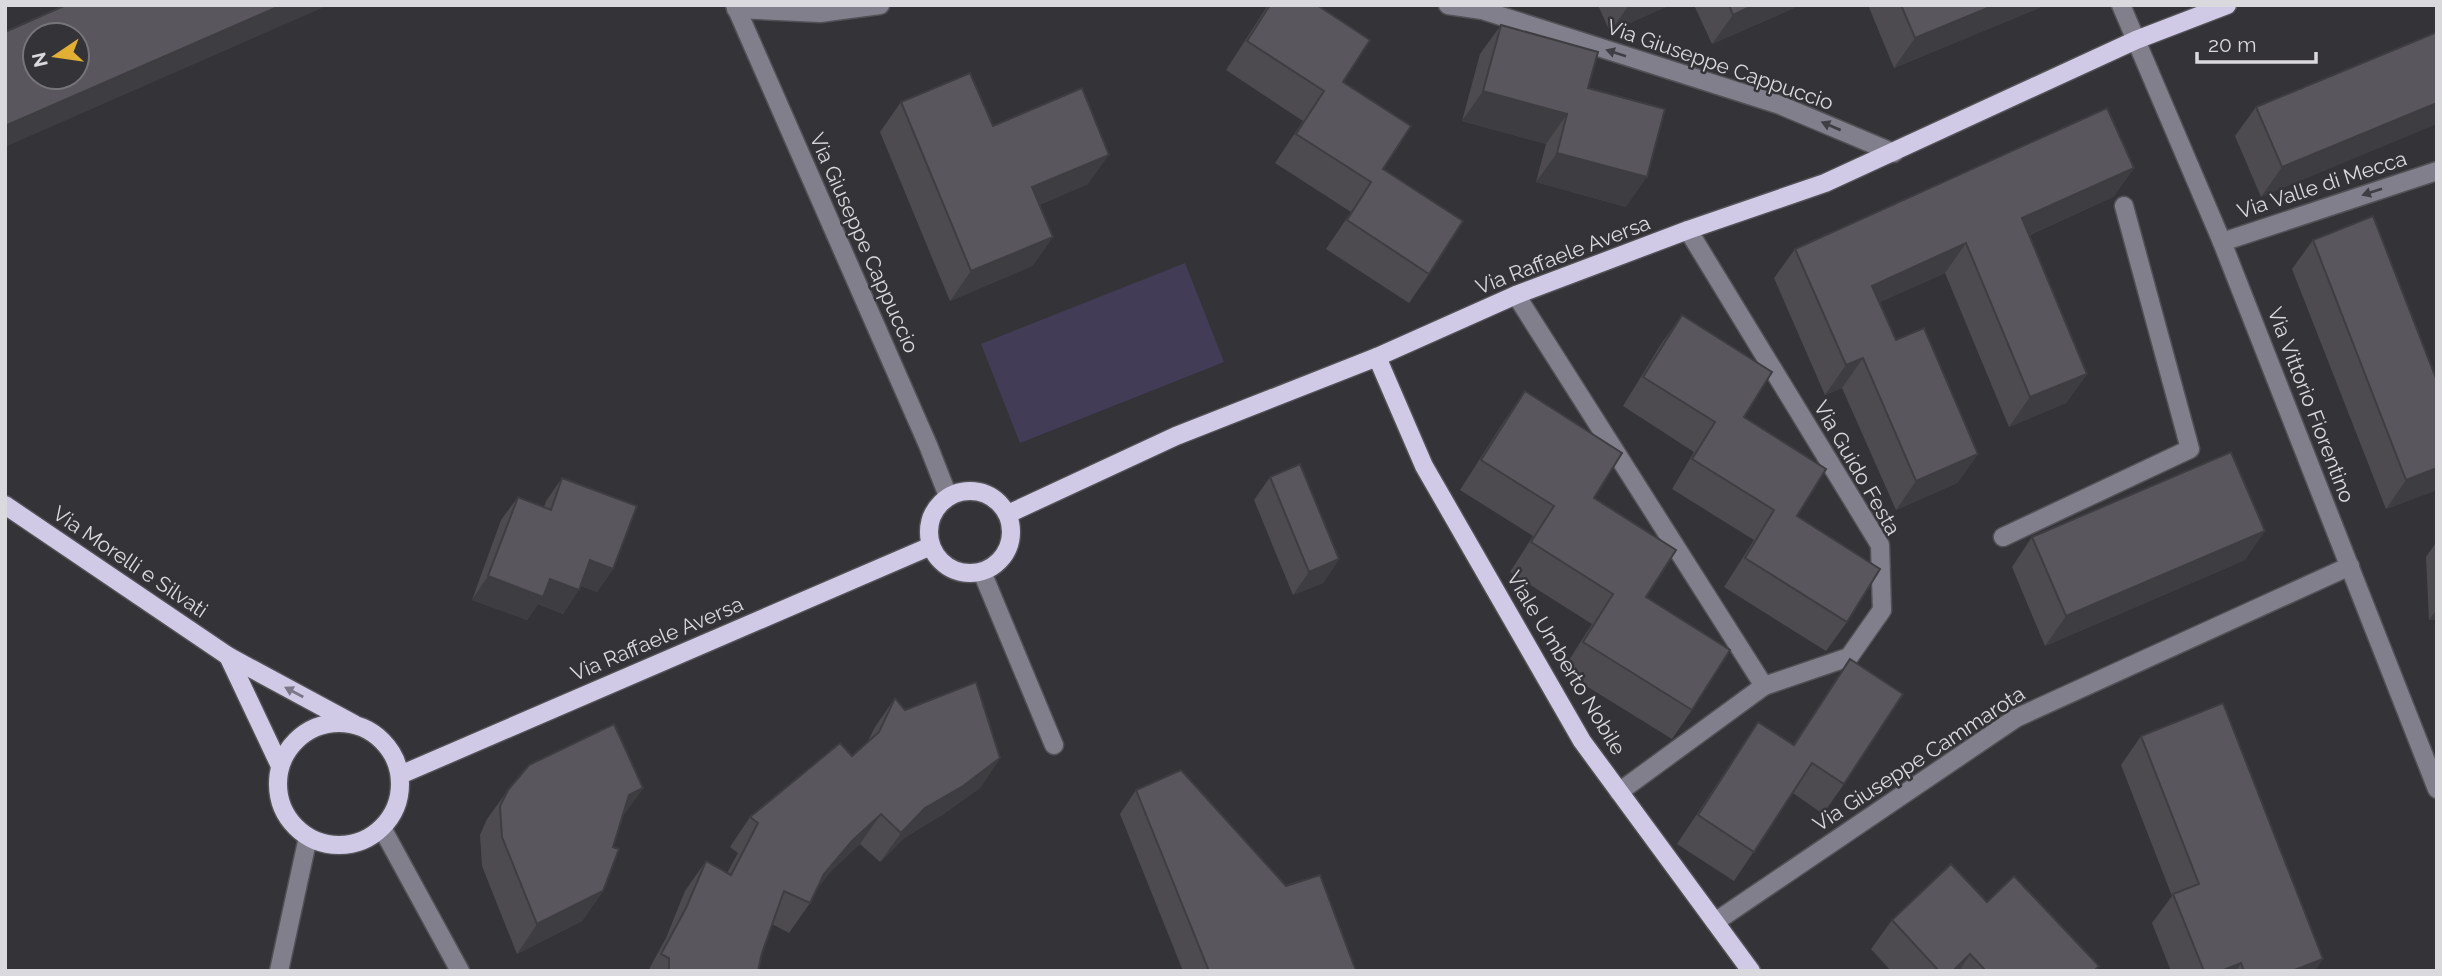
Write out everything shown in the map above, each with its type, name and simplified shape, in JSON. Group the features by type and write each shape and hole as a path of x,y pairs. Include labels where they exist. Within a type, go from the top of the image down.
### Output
{"main road":[{"name":"Via Raffaele Aversa","path":"1008,514 1176,436 1377,357 1516,295 1688,230 1825,183 2136,40 2227,5"},
{"name":"Viale Umberto Nobile","path":"1377,357 1424,466 1582,741 1751,971"},
{"path":"960,492 984,492 1002,505 1008,514 1012,528 1008,548 995,566 982,572 970,573 946,566 931,546 931,518 948,496 960,492"},
{"name":"Via Morelli e Silvati","path":"5,505 229,656 354,724"},
{"name":"Via Raffaele Aversa","path":"400,775 931,546"},
{"path":"229,656 280,766"},
{"path":"335,722 354,724 371,730 385,742 395,757 400,775 400,794 394,813 382,828 366,840 346,845 327,845 308,837 292,824 282,807 278,787 280,766 288,750 301,735 317,726 335,722"}],"street":[{"name":"Via Giuseppe Cappuccio","path":"880,5 820,13 736,7 918,420 948,496"},
{"name":"Via Giuseppe Cappuccio","path":"1448,5 1482,10 1780,105 1894,153"},
{"name":"Via Vittorio Fiorentino","path":"2121,5 2222,242 2437,789"},
{"name":"Via Valle di Mecca","path":"2222,242 2437,171"},
{"path":"2003,537 2190,449 2124,206"},
{"name":"Via Guido Festa","path":"1619,792 1764,686 1849,657 1882,610 1880,545 1688,230"},
{"path":"1516,295 1764,686"},
{"name":"Via Giuseppe Cammarota","path":"1715,922 2016,719 2350,566"},
{"path":"982,572 1054,745"},
{"path":"382,828 460,971"},
{"path":"279,971 308,837"}],"shaded area":[{"path":"1185,263 1224,362 1020,443 981,344"}],"building":[{"path":"66,5 282,5 91,88 91,21 30,21"},
{"path":"1270,5 1317,5 1370,40 1343,82 1411,126 1383,169 1463,221 1429,274 1347,220 1371,182 1296,134 1324,91 1247,41"},
{"path":"1729,5 1754,5 1733,15"},
{"path":"1901,5 1995,5 1915,38"},
{"path":"21,25 21,91 85,91 5,126 5,32"},
{"path":"1501,25 1598,52 1588,88 1665,109 1647,177 1557,153 1567,114 1483,91"},
{"path":"2437,32 2437,103 2282,167 2256,107"},
{"path":"970,73 993,126 1082,88 1109,155 1032,187 1053,237 971,271 901,102"},
{"path":"2107,108 2134,168 2022,218 2087,374 2030,397 1966,243 1872,286 1896,340 1924,328 1978,454 1916,481 1863,358 1846,365 1795,249"},
{"path":"2373,216 2437,381 2437,468 2406,480 2313,240"},
{"path":"1682,315 1772,372 1744,417 1826,469 1797,516 1880,569 1847,622 1745,558 1774,510 1692,459 1715,422 1643,377"},
{"path":"1525,391 1622,453 1594,498 1676,550 1646,597 1730,650 1692,710 1583,642 1613,594 1531,542 1554,506 1481,460"},
{"path":"2231,452 2265,531 2066,616 2032,537"},
{"path":"1300,464 1339,559 1309,572 1270,477"},
{"path":"562,478 637,506 613,569 590,560 579,590 550,579 543,597 488,576 518,497 551,510"},
{"path":"1850,659 1903,694 1844,784 1812,763 1754,852 1698,815 1758,722 1794,745"},
{"path":"976,682 1000,758 963,786 925,808 901,833 881,814 852,841 824,874 810,903 784,891 758,971 669,971 669,958 661,954 686,908 706,861 731,875 758,823 750,817 840,743 852,756 879,732 895,698 905,710"},
{"path":"2223,703 2323,959 2292,971 2244,971 2241,963 2221,971 2204,971 2173,894 2199,884 2141,736"},
{"path":"614,724 643,788 629,795 613,847 619,849 603,891 537,924 502,837 500,806 508,790 529,765"},
{"path":"1181,770 1286,886 1320,875 1356,971 1209,971 1136,790"},
{"path":"1951,864 1987,902 2014,876 2099,966 2094,971 1986,971 1970,954 1953,971 1939,971 1892,920"}]}
